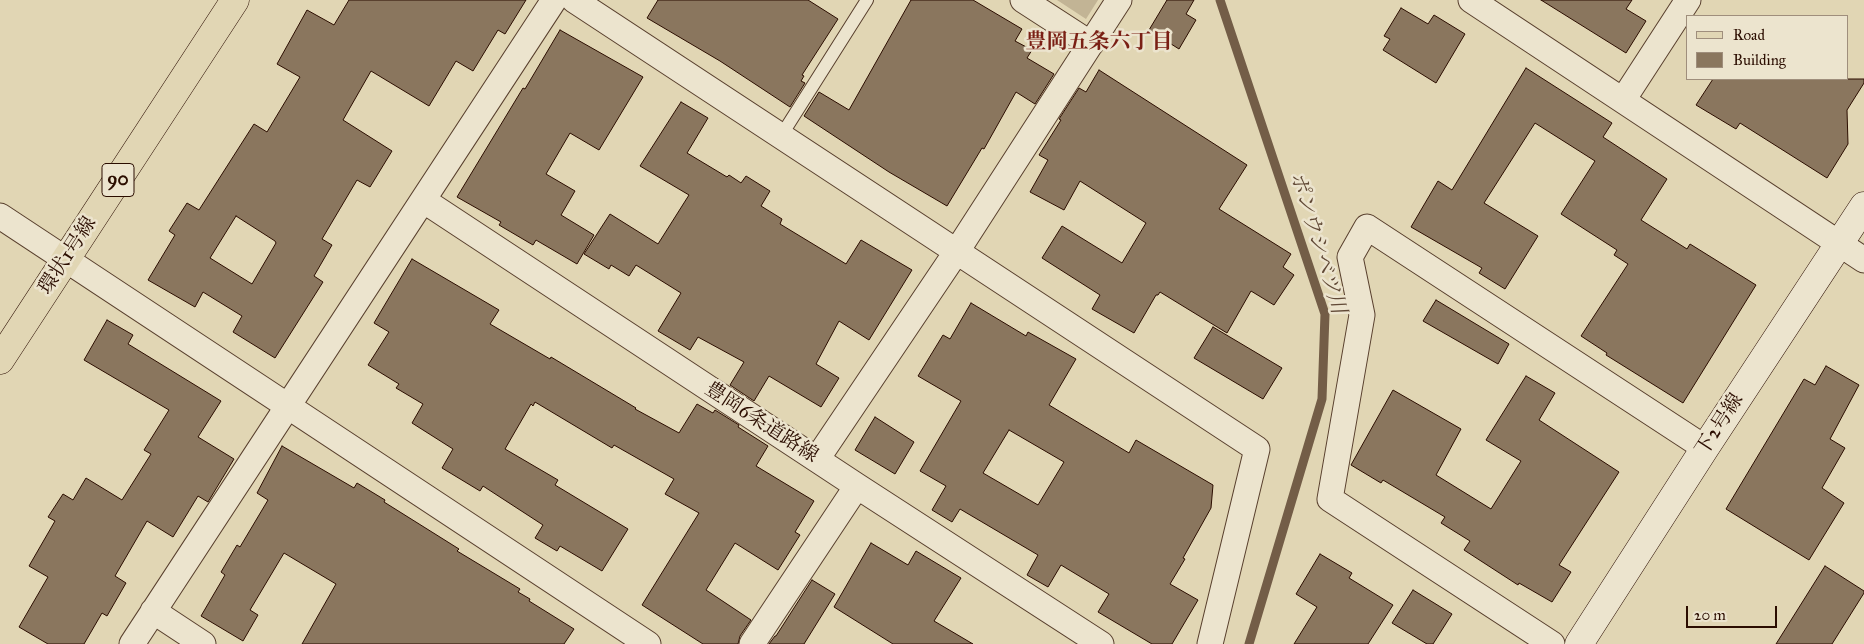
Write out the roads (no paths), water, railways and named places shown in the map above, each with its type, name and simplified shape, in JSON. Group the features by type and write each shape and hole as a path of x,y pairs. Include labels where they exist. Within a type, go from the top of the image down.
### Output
{"main road":[{"name":"環状1号線","path":"0,360 235,0"}],"street":[{"path":"132,644 554,0"},
{"path":"574,0 1257,449 1210,644"},
{"path":"1023,0 1091,44"},
{"path":"817,459 957,251 1119,0"},
{"path":"1472,0 1864,260"},
{"path":"1623,100 1688,0"},
{"name":"豊岡6条道路線","path":"423,200 1101,644"},
{"name":"下2号線","path":"1579,644 1864,206"},
{"path":"0,216 648,644"},
{"path":"1552,644 1330,499 1362,314 1350,256 1367,227 1705,448"},
{"path":"752,644 857,486"},
{"path":"153,611 203,644"}],"lane":[{"path":"781,136 867,0"}],"waterway":[{"name":"ポンウシベツ川","path":"1220,0 1325,314 1322,399 1249,644"}],"district":[{"name":"豊岡五条六丁目","path":"1099,43"}]}
